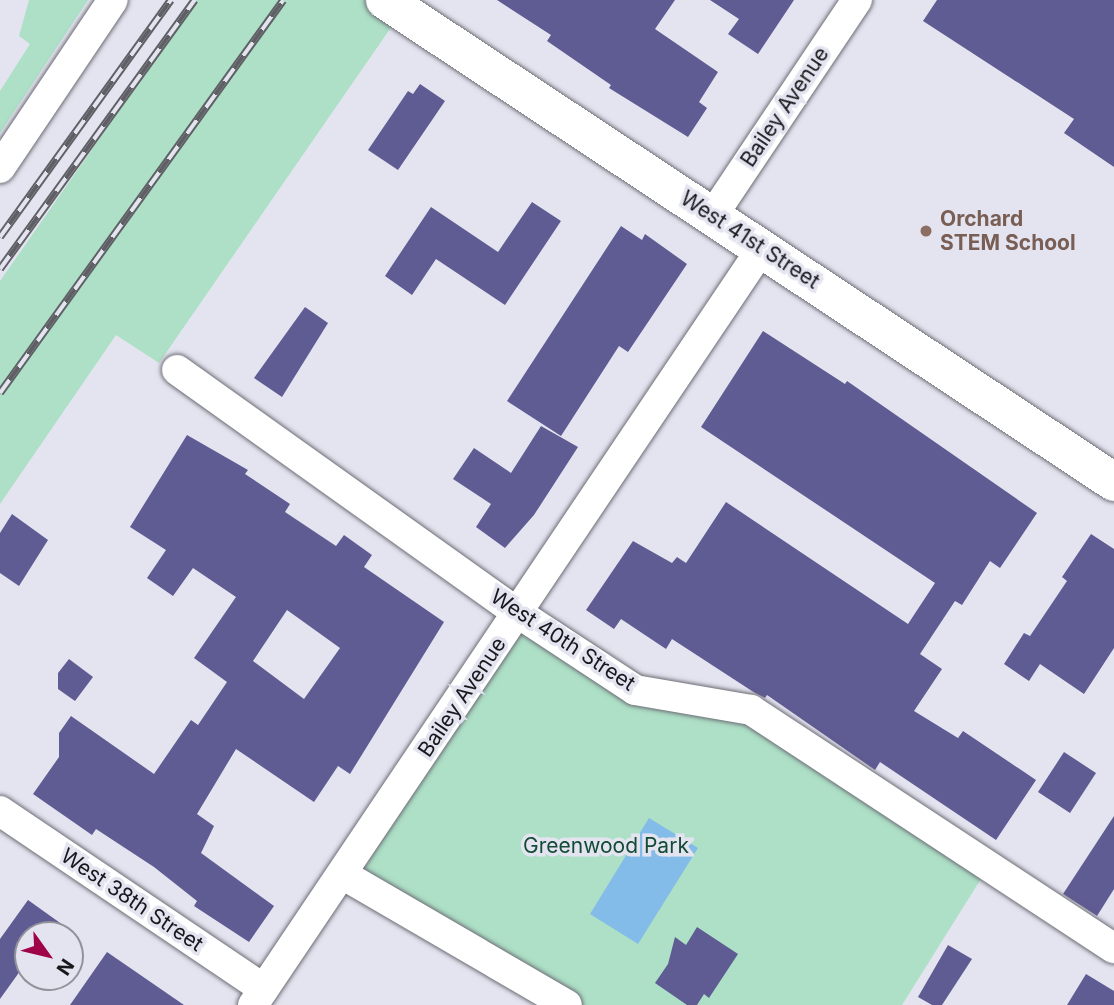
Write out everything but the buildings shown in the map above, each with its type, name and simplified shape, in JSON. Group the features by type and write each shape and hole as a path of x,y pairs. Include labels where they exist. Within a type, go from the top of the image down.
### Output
{"street":[{"path":"0,168 113,0"},
{"name":"Bailey Avenue","path":"713,215 857,0"},
{"name":"West 41st Street","path":"387,1 1114,482"},
{"name":"Bailey Avenue","path":"259,997 762,248"},
{"name":"West 40th Street","path":"177,370 518,613 635,690 751,710 1114,948"},
{"name":"West 38th Street","path":"0,811 259,997"},
{"path":"342,874 567,1005"}],"green space":[{"path":"29,0 88,0 0,133 0,91 30,44 19,36"},
{"path":"196,0 410,0 159,363 116,335 0,504 0,281"},
{"name":"Greenwood Park","path":"518,613 635,689 751,710 989,866 902,1005 564,1005 342,874"}],"water":[{"path":"649,818 698,848 638,944 590,914"}],"railway":[{"path":"0,237 171,0"},
{"path":"0,269 195,0"},
{"path":"0,393 283,0"}],"place":[{"name":"Orchard STEM School","path":"926,231"}]}
